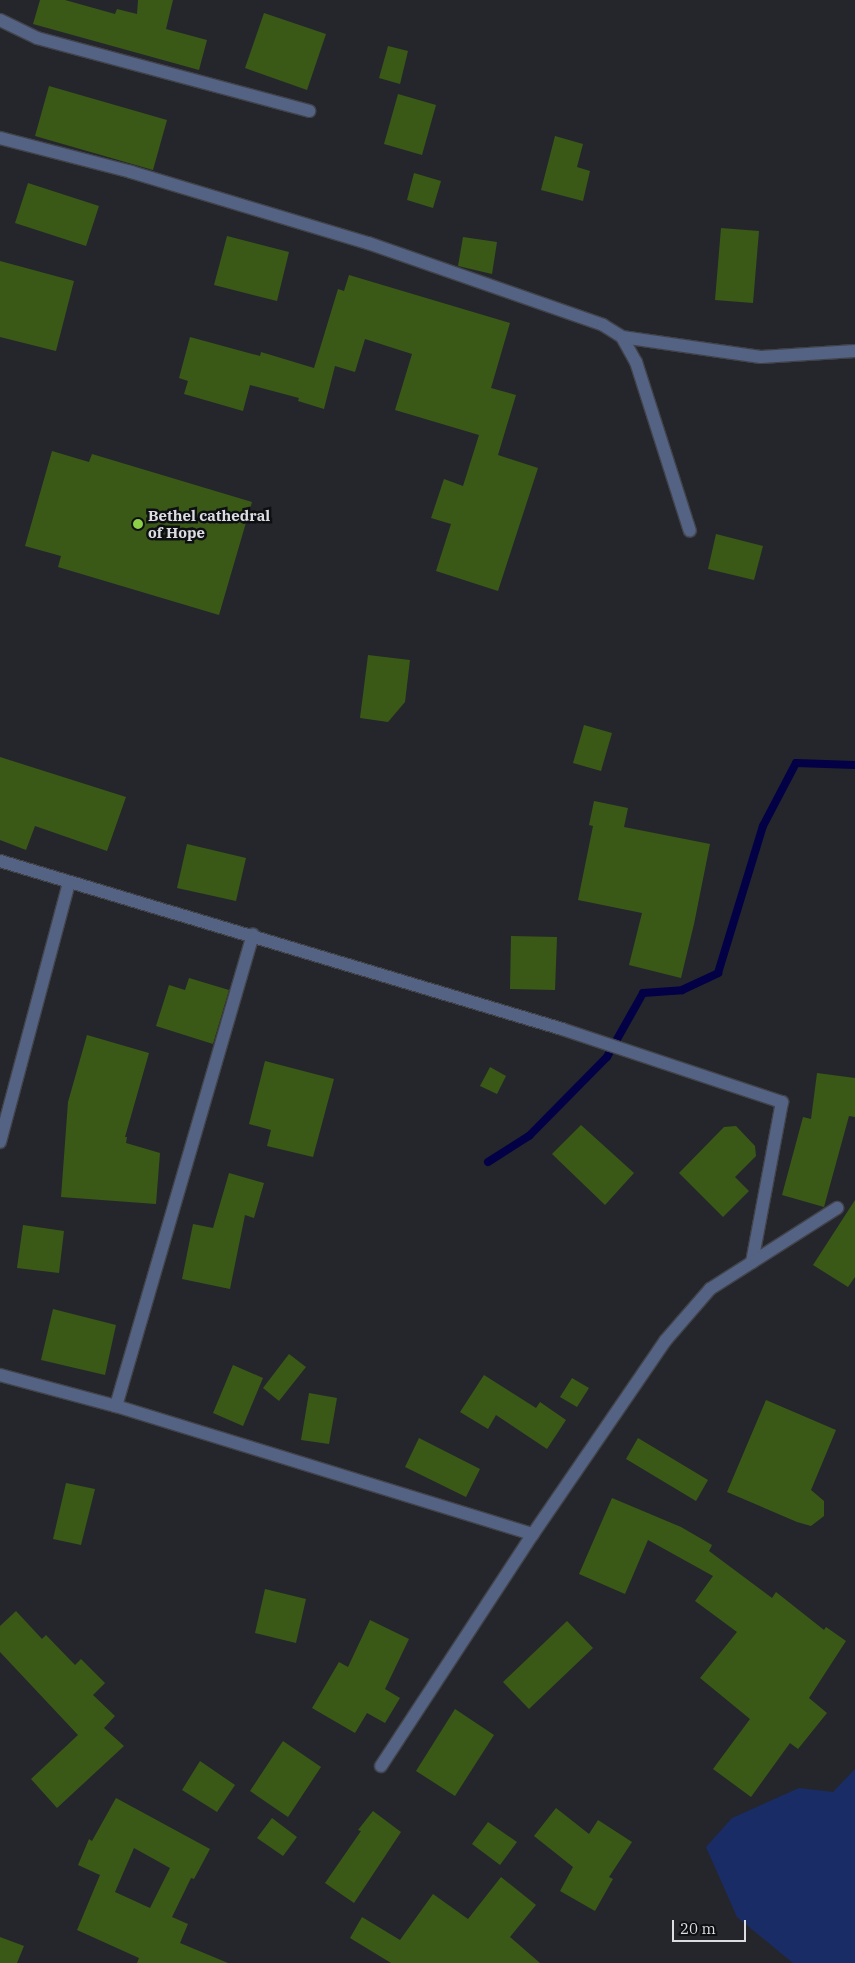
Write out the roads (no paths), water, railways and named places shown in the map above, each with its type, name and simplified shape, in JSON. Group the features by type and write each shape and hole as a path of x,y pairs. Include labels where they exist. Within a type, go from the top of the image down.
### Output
{"street":[{"path":"0,20 37,38 309,111"},
{"path":"0,138 131,172 368,243 603,326 622,337 761,357 855,351"},
{"path":"622,337 636,362 690,531"},
{"path":"0,861 69,883 253,935 562,1029 782,1102 752,1262"},
{"path":"0,1142 69,883"},
{"path":"116,1406 253,935"},
{"path":"381,1766 533,1534 665,1341 710,1289 837,1208"},
{"path":"0,1376 116,1406 533,1534"}],"waterway":[{"path":"488,1162 529,1136 607,1057 643,993 682,990 718,973 763,826 796,763 855,765"}],"place":[{"name":"Bethel cathedral of Hope","path":"138,524"}]}
